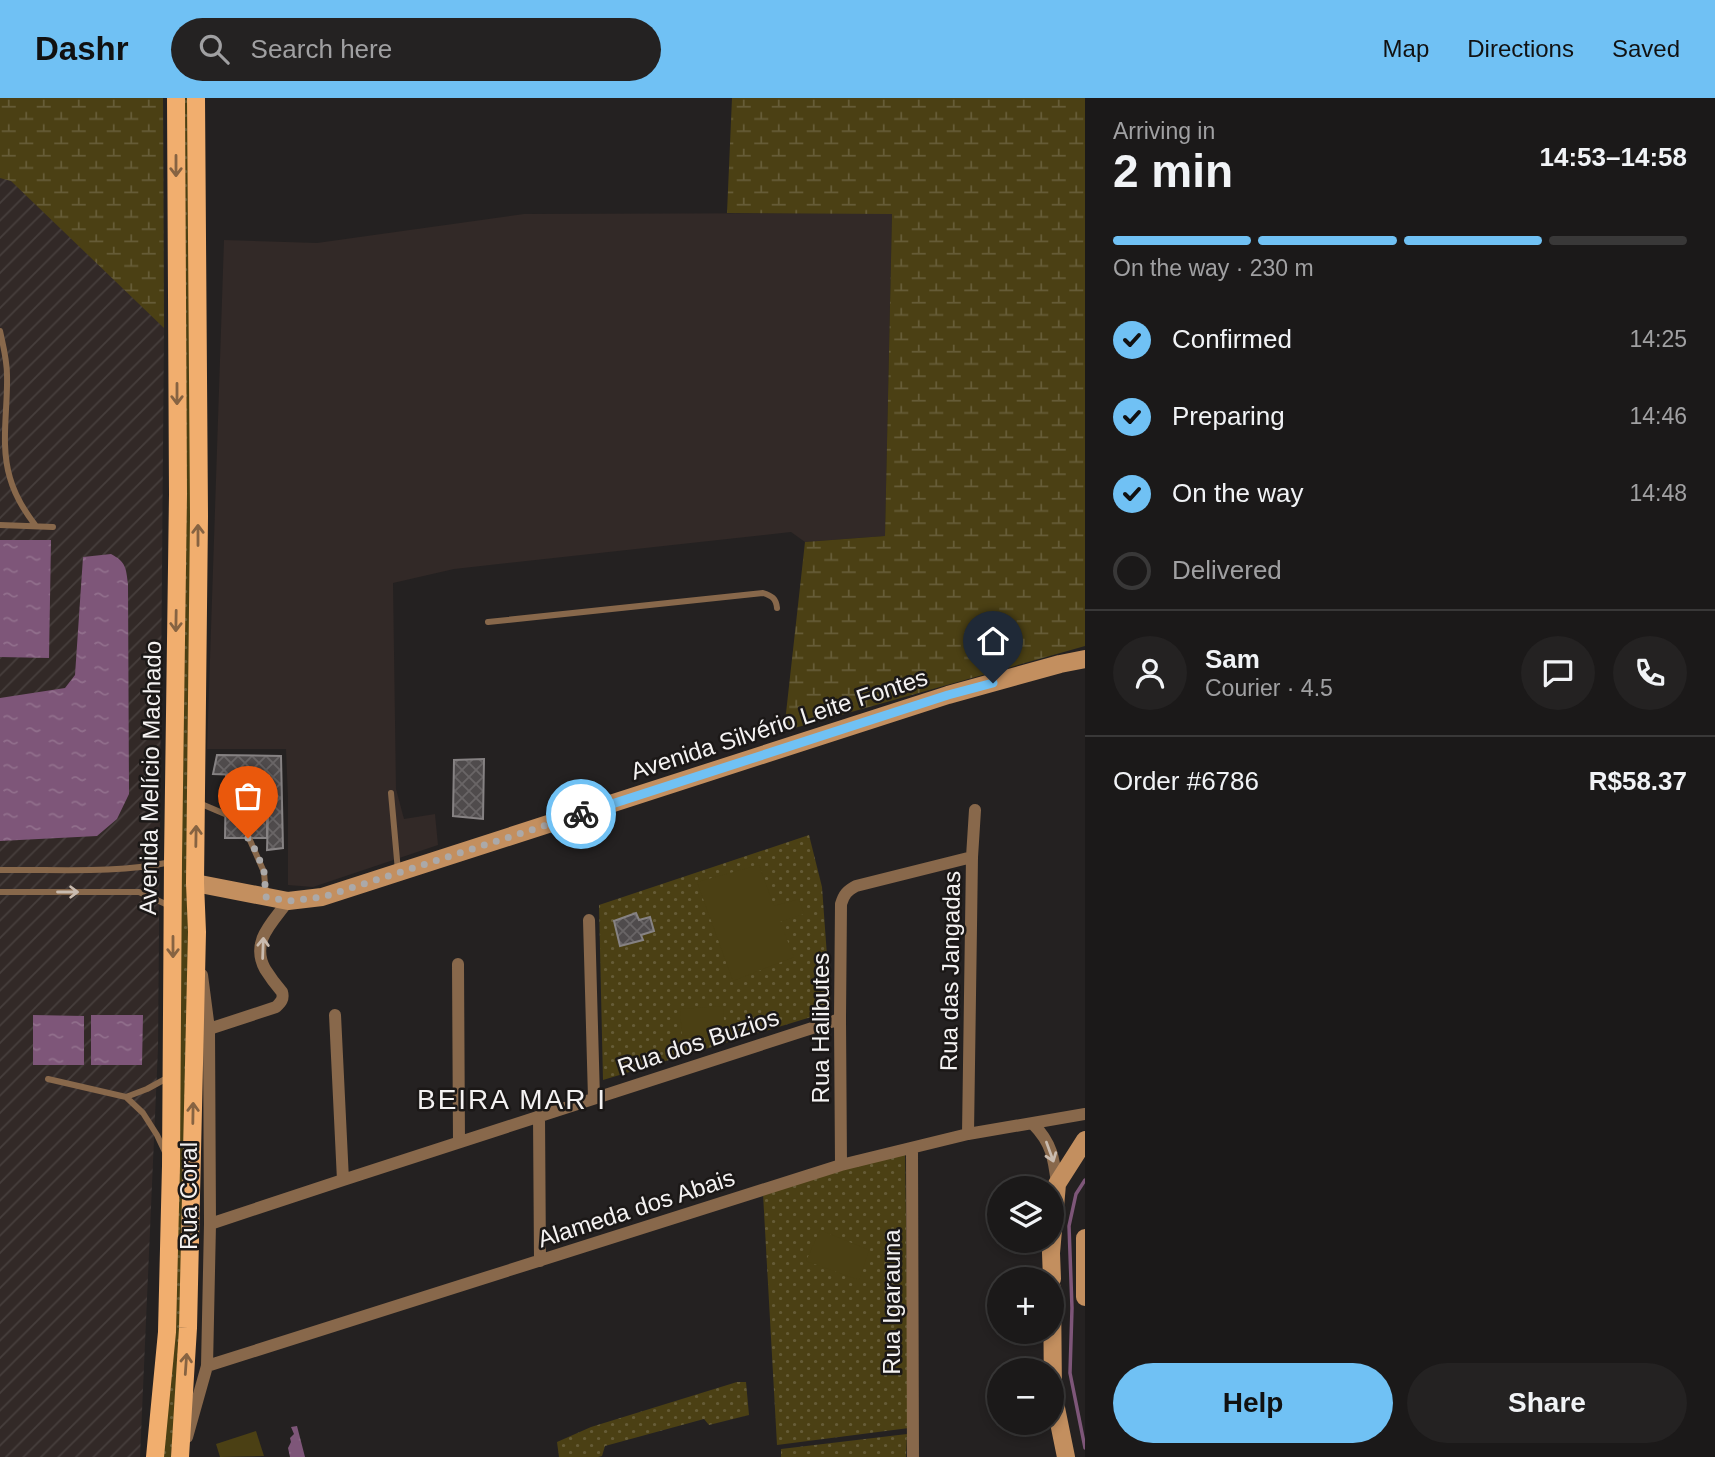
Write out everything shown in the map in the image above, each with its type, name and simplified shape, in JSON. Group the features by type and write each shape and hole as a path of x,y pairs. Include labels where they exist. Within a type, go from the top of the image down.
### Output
{"main road":[{"name":"Avenida Melício Machado","path":"155,1457 167,1332 171,1166 178,494 176,98"},
{"name":"Avenida Melício Machado","path":"180,1457 188,1328 197,932 196,98"},
{"name":"Avenida Silvério Leite Fontes","path":"195,883 288,901 323,897 948,695 1085,659"},
{"path":"1062,1176 1085,1140"},
{"path":"1085,1238 1085,1297"},
{"path":"1062,1435 1066,1457"}],"street":[{"name":"Rua das Jangadas","path":"968,1133 975,810"},
{"name":"Rua Halibutes","path":"841,1165 841,904 847,891 856,886 972,857"},
{"path":"209,1029 276,1007 281,1002 282,992 264,967 259,948 264,934 288,901"},
{"path":"589,920 594,1098"},
{"name":"Rua Coral","path":"180,1457 207,1366 210,1224 209,1029 197,932"},
{"path":"458,964 459,1142"},
{"path":"335,1015 343,1180"},
{"name":"Rua dos Buzios","path":"210,1224 840,1018"},
{"name":"Alameda dos Abais","path":"207,1366 841,1165 968,1133 1085,1114"},
{"path":"540,1116 540,1261"},
{"path":"1033,1124 1050,1147 1056,1176"},
{"name":"Rua Igarauna","path":"912,1147 913,1457"}],"lane":[{"path":"0,331 7,374 2,455 23,509 36,526"},
{"path":"0,526 53,527"},
{"path":"488,622 763,593 772,596 777,608"},
{"path":"391,793 398,873"},
{"path":"197,803 225,814"},
{"path":"248,838 264,872 266,897"},
{"path":"0,870 110,869 147,867 173,861"},
{"path":"0,892 139,892 173,908"},
{"path":"126,1097 172,1076"},
{"path":"48,1079 126,1097 144,1113 158,1135 171,1166"}],"shaded area":[{"path":"0,98 163,98 164,328 158,1048 140,1457 0,1457"},
{"path":"892,213 885,536 805,542 791,532 454,569 393,583 396,789 404,819 435,814 438,845 313,887 288,885 286,749 207,749 224,240 317,243 524,214"}],"green space":[{"path":"0,98 163,98 164,328 11,181 0,178"},
{"path":"181,98 190,98 191,967 180,1367 171,1457 161,1457"},
{"path":"732,98 1085,98 1085,646 784,731 805,542 885,536 892,214 727,213"},
{"path":"809,835 822,887 831,1011 603,1080 599,905"},
{"path":"759,865 774,906 799,899 804,914 780,922 794,957 733,981 697,882"},
{"path":"723,1006 725,1034 682,1036 680,1009"},
{"path":"905,1151 909,1428 777,1445 763,1194"},
{"path":"820,1230 869,1250 859,1280 806,1261"},
{"path":"737,1382 746,1382 749,1415 709,1425 704,1419 605,1446 602,1456 598,1457 559,1457 557,1442 591,1427"},
{"path":"256,1431 264,1456 220,1457 216,1444"},
{"path":"907,1434 906,1457 781,1457 781,1449"}],"water":[{"path":"0,540 51,540 49,658 0,657"},
{"path":"111,554 124,566 128,584 129,794 117,819 97,836 0,841 0,698 65,688 75,675 83,557"},
{"path":"33,1015 84,1016 84,1065 33,1065"},
{"path":"91,1015 143,1015 142,1065 91,1065"},
{"path":"297,1426 305,1457 290,1457 288,1448 290,1438 294,1434 291,1427"}],"building":[{"path":"217,755 281,756 283,848 267,850 269,776 213,774"},
{"path":"484,759 483,819 453,816 454,760"},
{"path":"245,775 248,818 267,819 267,838 225,838 226,776"},
{"path":"636,913 639,920 650,917 654,931 641,935 643,940 620,946 614,921"}],"waterway":[{"path":"1085,1180 1076,1194 1069,1226 1072,1308 1070,1373 1085,1448"}],"way so far":[{"path":"248,838 264,872 266,897 288,901 323,897 581,814"}],"district":[{"name":"BEIRA MAR I","path":"512,1099"}],"route":[{"path":"581,814 948,695 993,683"}]}
